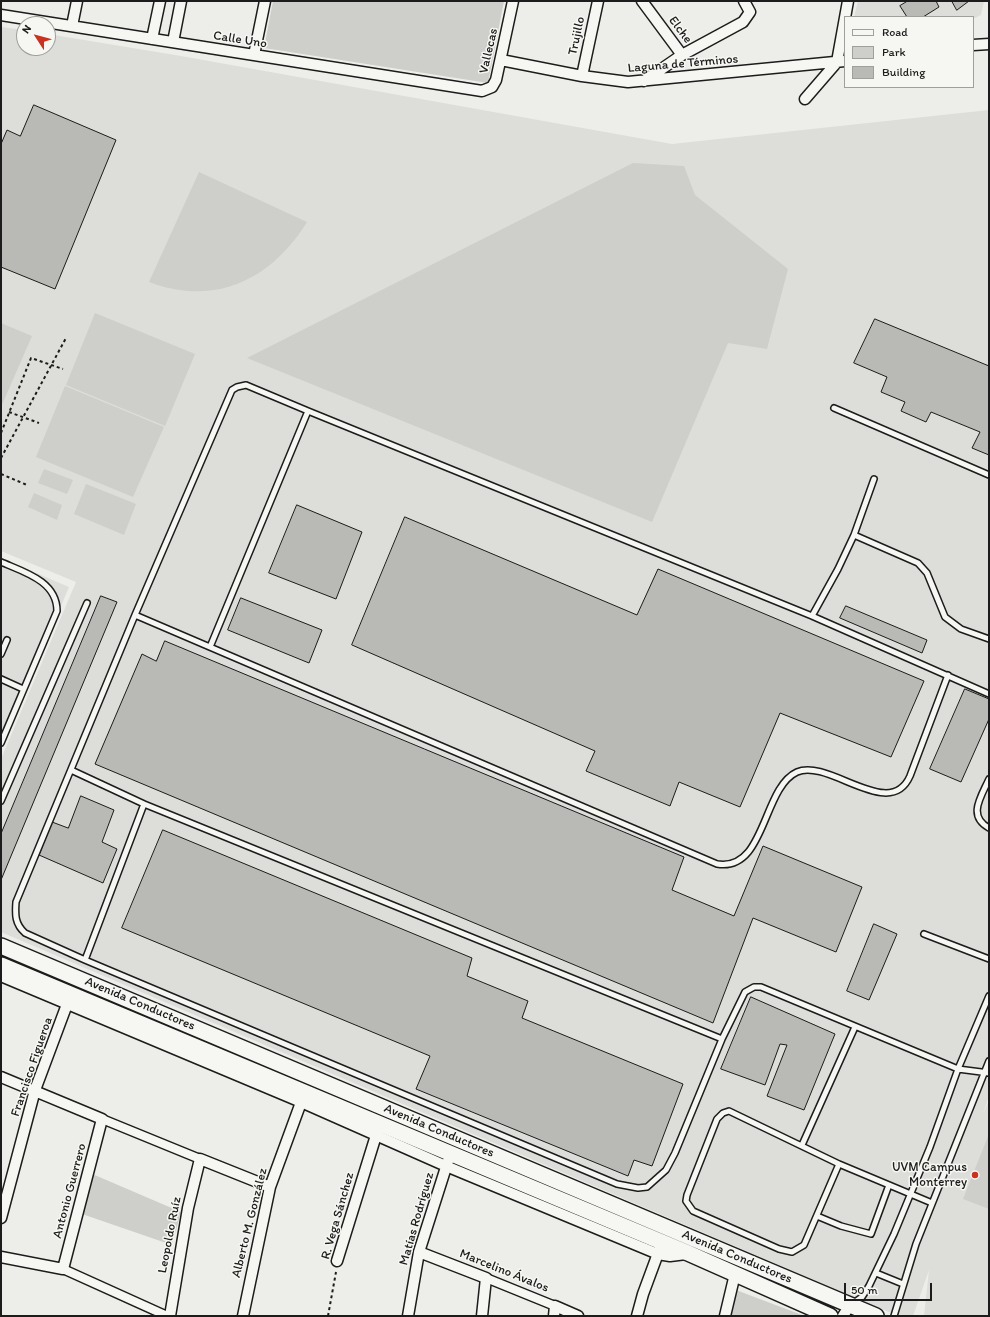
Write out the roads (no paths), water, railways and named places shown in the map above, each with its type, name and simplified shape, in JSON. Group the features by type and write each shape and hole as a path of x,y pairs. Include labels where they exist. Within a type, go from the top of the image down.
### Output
{"main road":[{"name":"Avenida Conductores","path":"1,946 847,1311 876,1316"},
{"name":"Avenida Conductores","path":"1,965 69,999 303,1097 448,1160 660,1249 688,1254 830,1316"}],"street":[{"path":"72,26 77,1"},
{"path":"152,39 160,1"},
{"path":"173,42 181,1"},
{"path":"254,55 265,1"},
{"name":"Vallecas","path":"475,91 487,90 492,87 496,80 513,1"},
{"name":"Trujillo","path":"582,76 598,1"},
{"name":"Elche","path":"642,1 682,55"},
{"path":"643,82 682,55 743,22 750,12 744,1"},
{"path":"846,16 848,1"},
{"name":"Calle Uno","path":"1,15 475,91"},
{"path":"805,99 841,62 844,36"},
{"path":"974,46 989,42"},
{"name":"Laguna de Términos","path":"501,60 620,82 643,82 841,62"},
{"path":"1,976 69,999"},
{"name":"Francisco Figueroa","path":"1,1218 35,1090 69,999"},
{"path":"1,1077 270,1187"},
{"name":"Alberto M. González","path":"243,1316 246,1294 270,1187 303,1097"},
{"name":"Antonio Guerrero","path":"63,1269 102,1119"},
{"name":"R. Vega Sánchez","path":"337,1261 378,1130"},
{"name":"Leopoldo Ruíz","path":"168,1316 188,1208 200,1159"},
{"name":"Matías Rodríguez","path":"408,1316 419,1252 448,1160"},
{"path":"637,1316 643,1294 660,1249"},
{"name":"Marcelino Ávalos","path":"419,1252 486,1278 554,1311 578,1316"},
{"path":"1,1257 63,1269 168,1316"},
{"path":"725,1316 735,1274"},
{"path":"482,1316 486,1278"}],"lane":[{"path":"987,1073 958,1069 777,993 761,987 754,987 745,992 740,999 675,1153 666,1170 647,1187 628,1187 603,1178 85,960 25,933 19,927 15,914 16,902 135,615 232,390 237,387 246,385 812,616 948,674 989,694"},
{"path":"834,408 989,475"},
{"path":"210,647 308,411"},
{"path":"812,616 838,569 854,535 874,479"},
{"path":"854,535 918,563 926,573 945,617 961,629 989,639"},
{"path":"1,562 33,576 46,584 51,590 56,606 56,611 1,743"},
{"path":"1,801 87,603"},
{"path":"135,615 709,861 723,865 733,863 746,855 753,845 782,786 792,775 800,771 805,769 820,772 877,792 888,793 903,787 910,776 948,674"},
{"path":"1,654 7,640"},
{"path":"1,679 24,688"},
{"path":"71,770 144,804 722,1039"},
{"path":"989,779 978,806 977,816 982,824 989,828"},
{"path":"85,960 144,804"},
{"path":"924,934 989,959"},
{"path":"847,1311 862,1298 876,1273 930,1147 958,1069 989,996"},
{"path":"802,1145 855,1027"},
{"path":"894,1316 903,1284 932,1203 987,1073 989,1060"},
{"path":"839,1164 818,1216 804,1245 792,1252 785,1252 693,1211 686,1201 717,1119 726,1111 729,1111 839,1164 932,1203"},
{"path":"818,1216 841,1226 871,1234 889,1185"},
{"path":"876,1273 903,1284"}],"place":[{"name":"UVM Campus Monterrey","path":"975,1175"}]}
